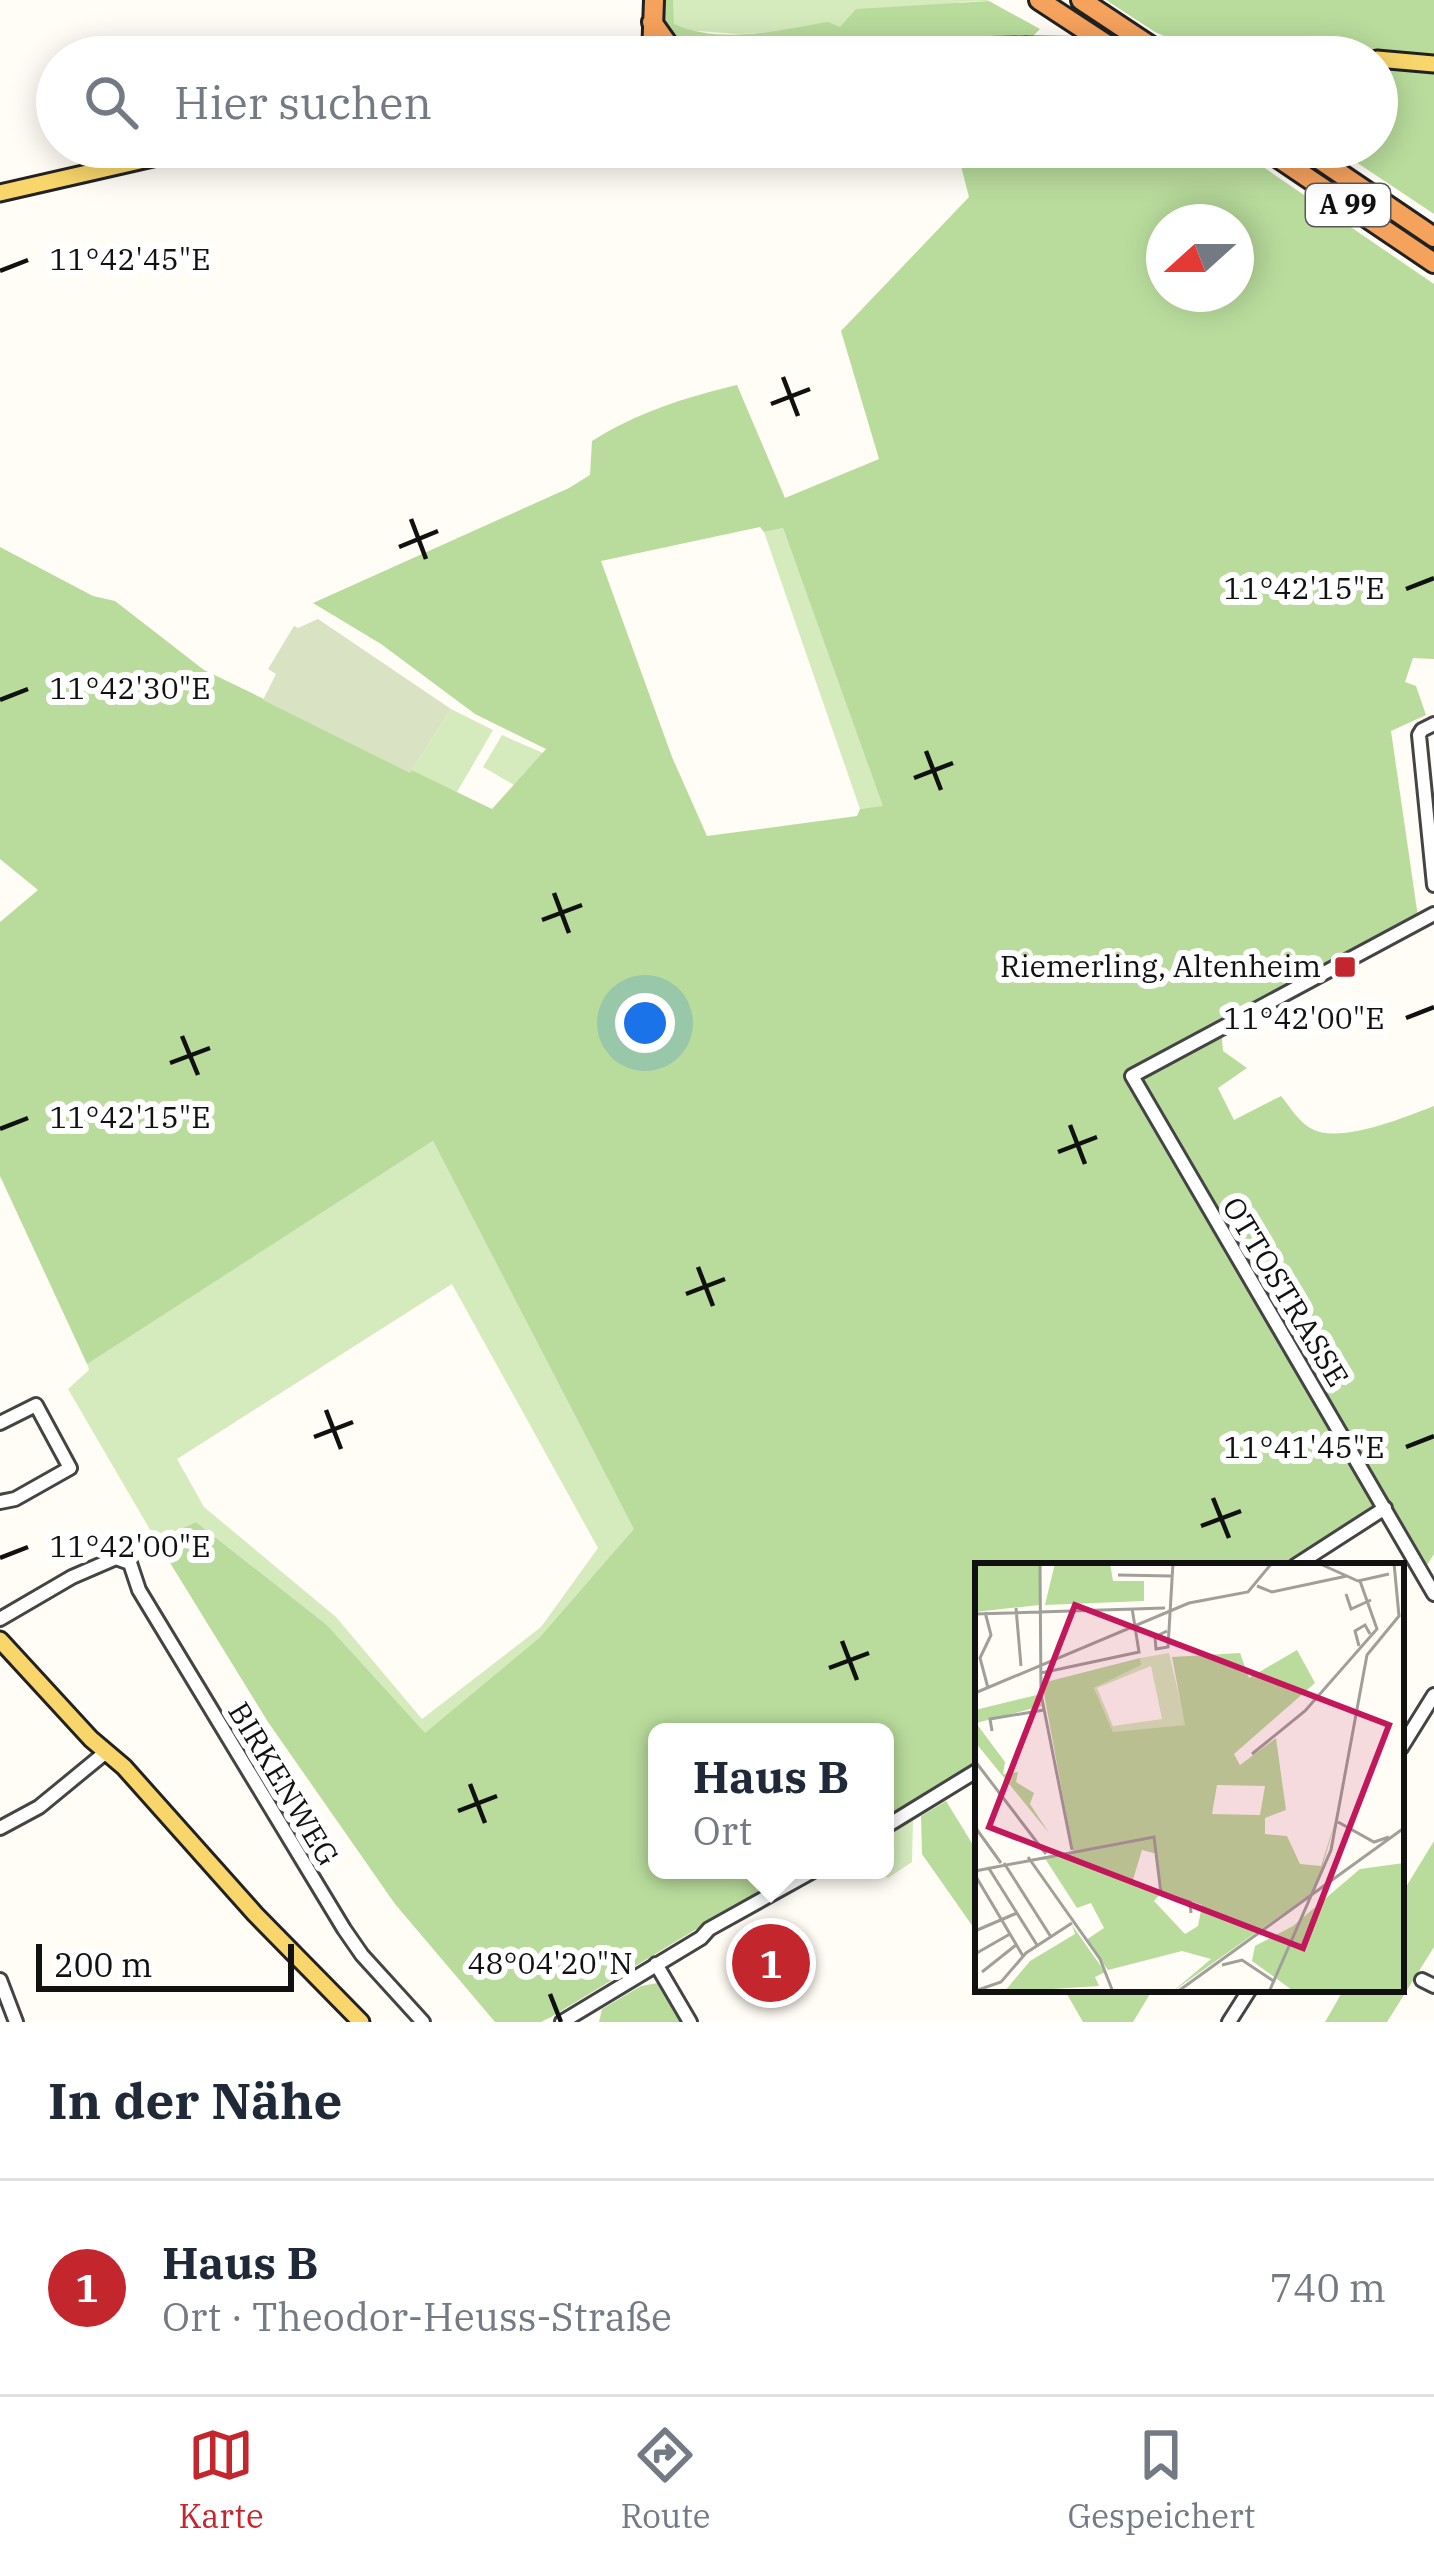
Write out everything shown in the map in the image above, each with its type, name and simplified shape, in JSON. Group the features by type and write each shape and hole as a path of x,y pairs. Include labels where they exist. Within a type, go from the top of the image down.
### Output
{"highway":[{"path":"652,36 654,0"},
{"path":"1039,0 1094,36"},
{"path":"1081,0 1135,36"},
{"path":"652,22 662,36"},
{"name":"A 99","path":"1293,168 1434,263"},
{"name":"A 99","path":"1332,168 1434,237"}],"main road":[{"path":"1398,61 1434,64"},
{"path":"0,193 109,168"},
{"path":"0,1640 362,2022"}],"street":[{"path":"1434,724 1419,735 1434,885"},
{"name":"OTTOSTRASSE","path":"1434,914 1132,1076 1434,1594"},
{"path":"0,1423 36,1405 70,1468 15,1499 0,1502"},
{"path":"1300,1563 1385,1508"},
{"name":"BIRKENWEG","path":"0,1619 72,1577 124,1558 150,1610 344,1929 373,1969 423,2022"},
{"path":"1404,1743 1434,1696"},
{"path":"0,1828 39,1807 106,1752"},
{"path":"894,1821 975,1772"},
{"path":"562,2022 700,1938 748,1915 799,1879"},
{"path":"656,1964 690,2022"},
{"path":"0,1980 16,2022"},
{"path":"1229,2022 1248,1992"}],"green space":[{"path":"663,0 673,0 674,24 730,35 828,22 840,27 856,9 989,1 1040,29 1033,36 671,36"},
{"path":"673,0 989,1 962,2 840,28 738,34 685,30 673,24"},
{"path":"1106,0 1434,0 1434,214 1365,168 1398,168 1398,36 1164,36"},
{"path":"961,168 1265,168 1434,284 1434,659 1413,658 1405,682 1416,686 1426,715 1391,731 1418,917 1220,1019 1223,1051 1247,1068 1218,1088 1234,1120 1281,1096 1304,1124 1326,1133 1374,1127 1434,1106 1434,1554 1427,1565 1434,1578 1387,1496 1286,1563 975,1563 975,1766 894,1815 894,1723 648,1723 648,1879 779,1879 551,2017 541,2022 495,2022 395,1904 268,1722 156,1540 196,1522 327,1625 425,1733 539,1638 634,1529 433,1141 87,1364 0,1176 0,922 38,890 0,859 0,547 93,596 115,601 204,670 492,809 546,749 475,714 381,644 313,603 569,488 590,475 592,441 609,431 680,401 737,385 785,498 879,459 841,331 969,197","holes":["760,527 764,532 783,528 883,806 860,809 857,816 707,836 672,757 601,561"]},
{"path":"783,528 884,807 860,809 764,532"},
{"path":"318,619 451,709 410,773 263,700 276,674 268,669 294,626"},
{"path":"451,709 493,730 457,792 410,773"},
{"path":"502,735 543,753 514,785 483,767"},
{"path":"433,1141 635,1529 539,1638 425,1734 327,1625 196,1522 156,1540 68,1389 89,1370 87,1363","holes":["452,1284 598,1548 541,1627 422,1719 336,1617 204,1507 177,1459"]},
{"path":"946,1801 975,1848 975,1930 922,1854 921,1816"},
{"path":"913,1820 912,1862 894,1874 894,1832"},
{"path":"1434,1841 1434,1947 1387,2022 1325,2022 1342,1992 1404,1992 1404,1890"},
{"path":"658,1983 681,2022 599,2022 602,2009 641,1986"},
{"path":"1066,1992 1151,1992 1133,2022 1083,2022"}],"place":[{"name":"Riemerling, Altenheim","path":"1345,967"},
{"name":"Haus B","path":"771,1963"}]}
